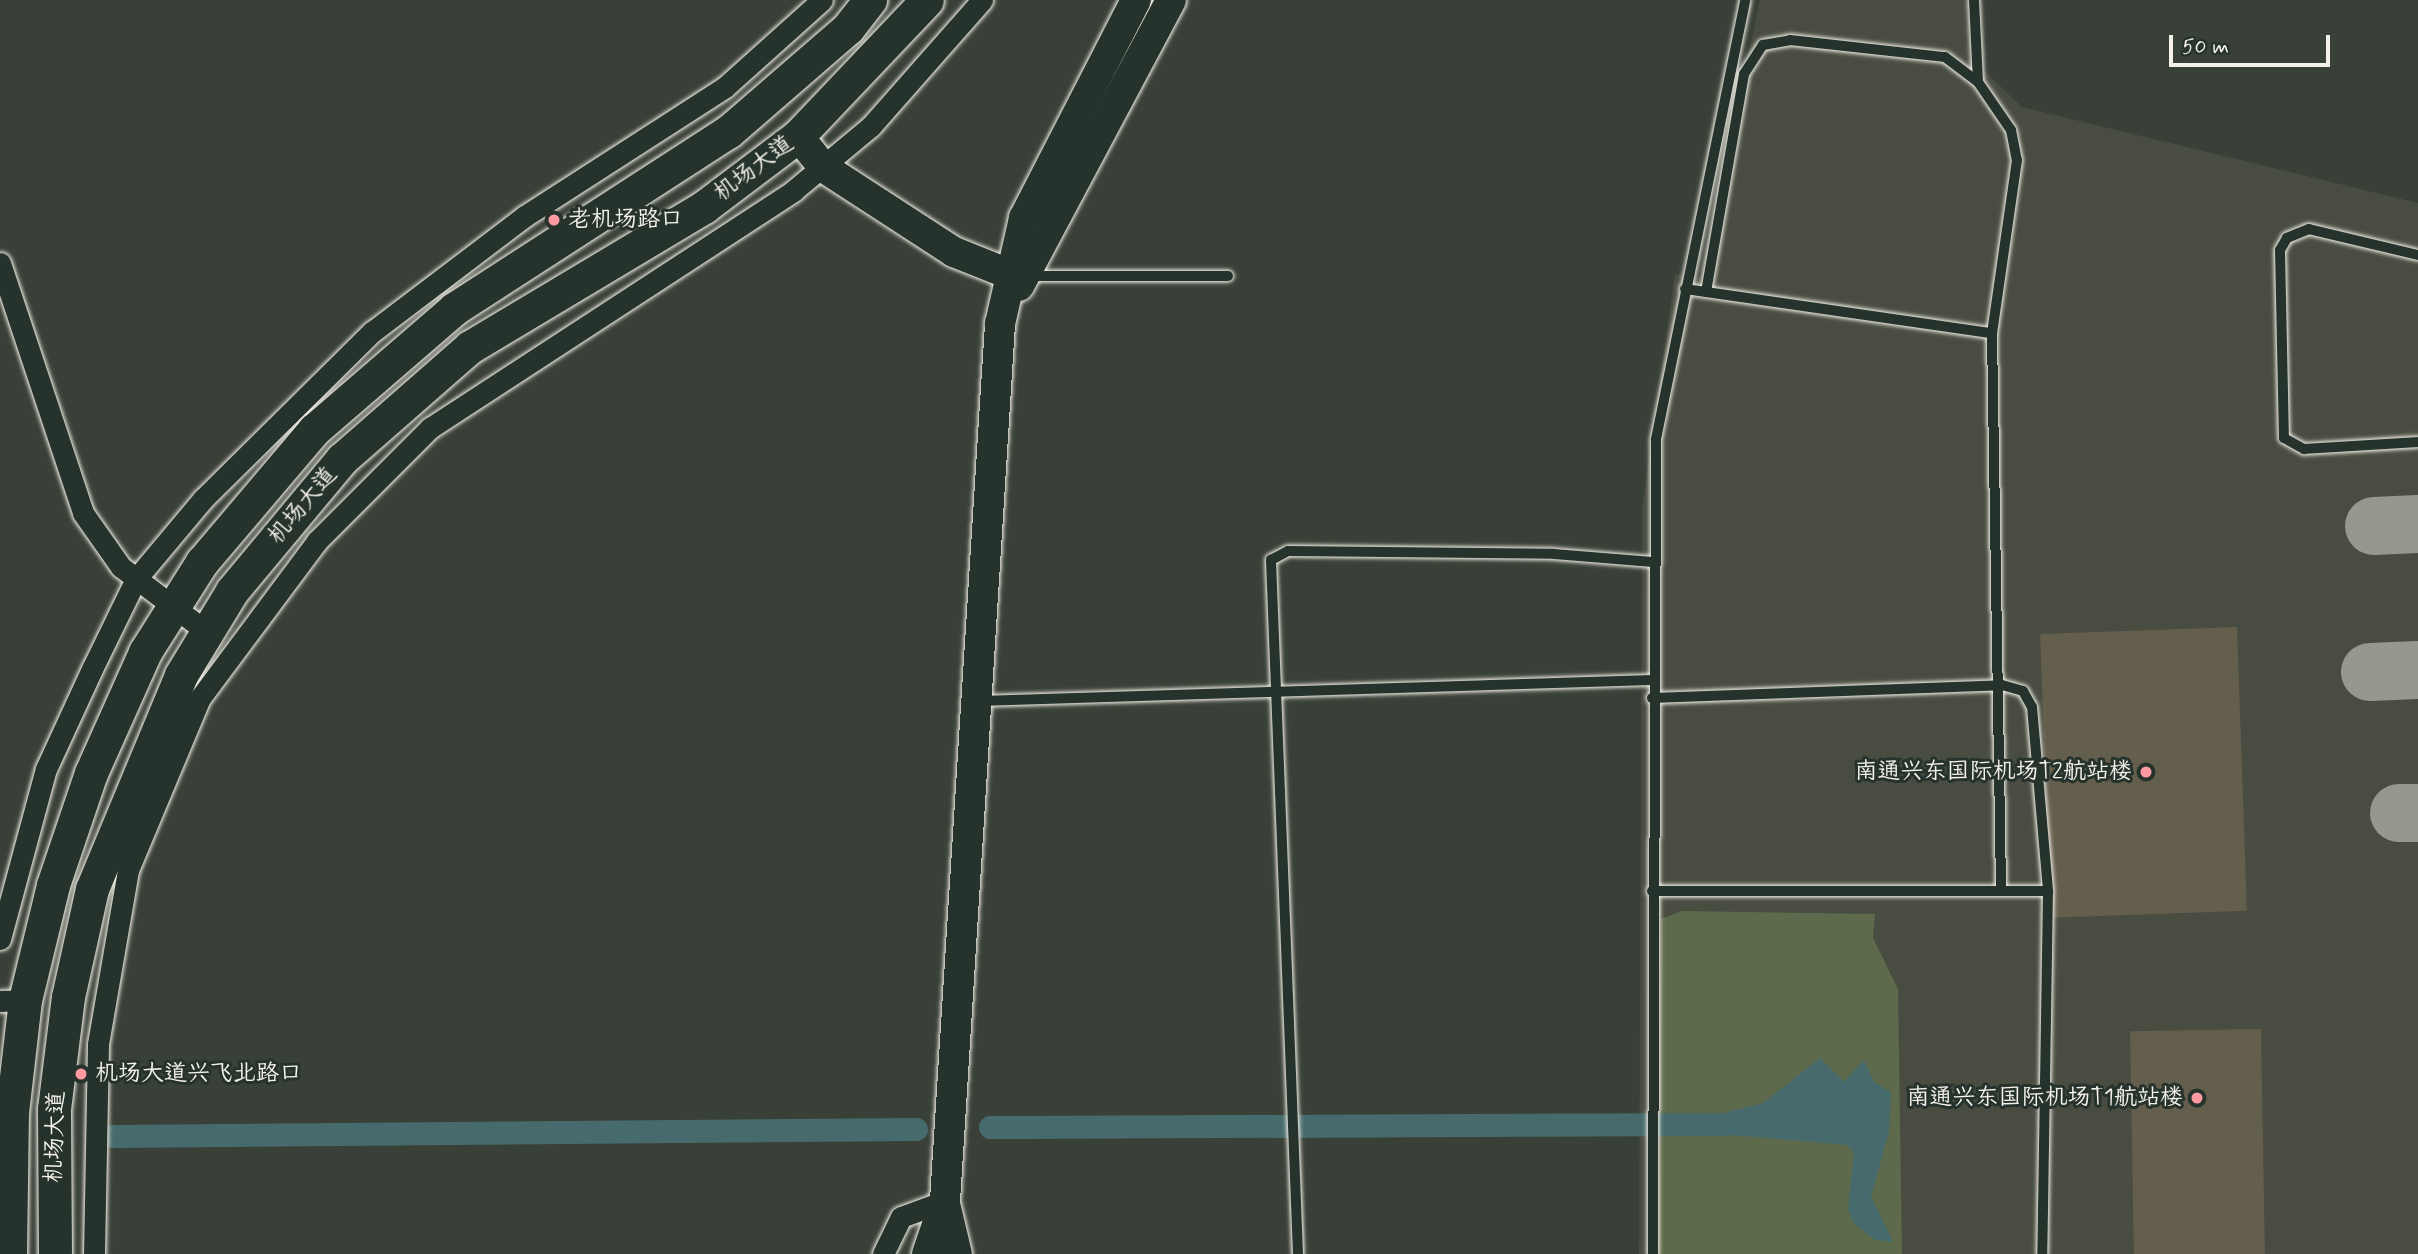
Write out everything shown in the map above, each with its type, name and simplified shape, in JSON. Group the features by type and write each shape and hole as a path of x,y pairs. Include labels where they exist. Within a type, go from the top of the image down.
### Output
{"main road":[{"name":"机场大道","path":"10,1254 13,1001 91,773 145,652 202,562 314,430 454,309 728,132 848,27 870,0"},
{"name":"机场大道","path":"55,1254 54,1109 68,997 92,889 131,783 207,632 232,591 342,459 470,346 704,207 798,136 927,0"}],"street":[{"path":"0,939 46,769 136,579 203,499 372,332 525,216 725,87 822,0"},
{"path":"94,1254 99,1044 128,870 200,698 317,541 430,428 822,167 871,126 982,0"},
{"path":"927,1254 945,1200 1000,324 1016,275 1024,218 1136,0"},
{"path":"1016,275 1171,0"},
{"path":"798,136 822,167 954,252 1016,275"},
{"path":"0,263 83,513 136,579 207,632"},
{"path":"883,1254 901,1217 945,1200"},
{"path":"945,1200 957,1254"}],"lane":[{"path":"1653,1254 1652,680 1656,439 1745,0"},
{"path":"1974,0 1978,82"},
{"path":"1706,292 1744,74 1763,45 1790,40 1945,58 1978,82 2011,130 2017,160 1992,333 2001,684 2001,889"},
{"path":"2418,255 2309,229 2287,238 2280,250 2284,438 2304,449 2418,442"},
{"path":"1016,275 1076,281 1228,276"},
{"path":"1685,289 1992,333"},
{"path":"1298,1254 1270,568 1280,552 1554,554 1653,562"},
{"path":"976,701 1652,680"},
{"path":"1652,698 2001,684 2023,691 2032,707 2048,891 2042,1254"},
{"path":"1652,891 2048,891"}],"shaded area":[{"path":"1760,0 1967,0 1969,56 2022,107 2418,203 2418,1254 1639,1254 1642,510 1675,274 1700,277"}],"green space":[{"path":"1682,911 1875,914 1873,938 1898,989 1902,1254 1658,1254 1661,919"}],"water":[{"path":"1820,1058 1844,1082 1864,1060 1875,1083 1891,1092 1889,1132 1871,1196 1893,1242 1875,1240 1854,1224 1848,1209 1854,1152 1847,1145 1721,1134 1717,1124 1727,1112 1763,1103"}],"building":[{"name":"南通兴东国际机场T2航站楼","path":"2237,627 2247,911 2050,918 2040,634"},
{"name":"南通兴东国际机场T1航站楼","path":"2261,1029 2265,1254 2134,1254 2130,1031"}],"waterway":[{"path":"990,1127 1727,1124"},
{"path":"113,1136 916,1129"}],"taxiway":[{"path":"2374,526 2418,524"},
{"path":"2370,672 2418,670"},
{"path":"2399,813 2418,813"}],"place":[{"name":"老机场路口","path":"554,220"},
{"name":"南通兴东国际机场T2航站楼","path":"2146,772"},
{"name":"机场大道兴飞北路口","path":"81,1074"},
{"name":"南通兴东国际机场T1航站楼","path":"2197,1098"}]}
